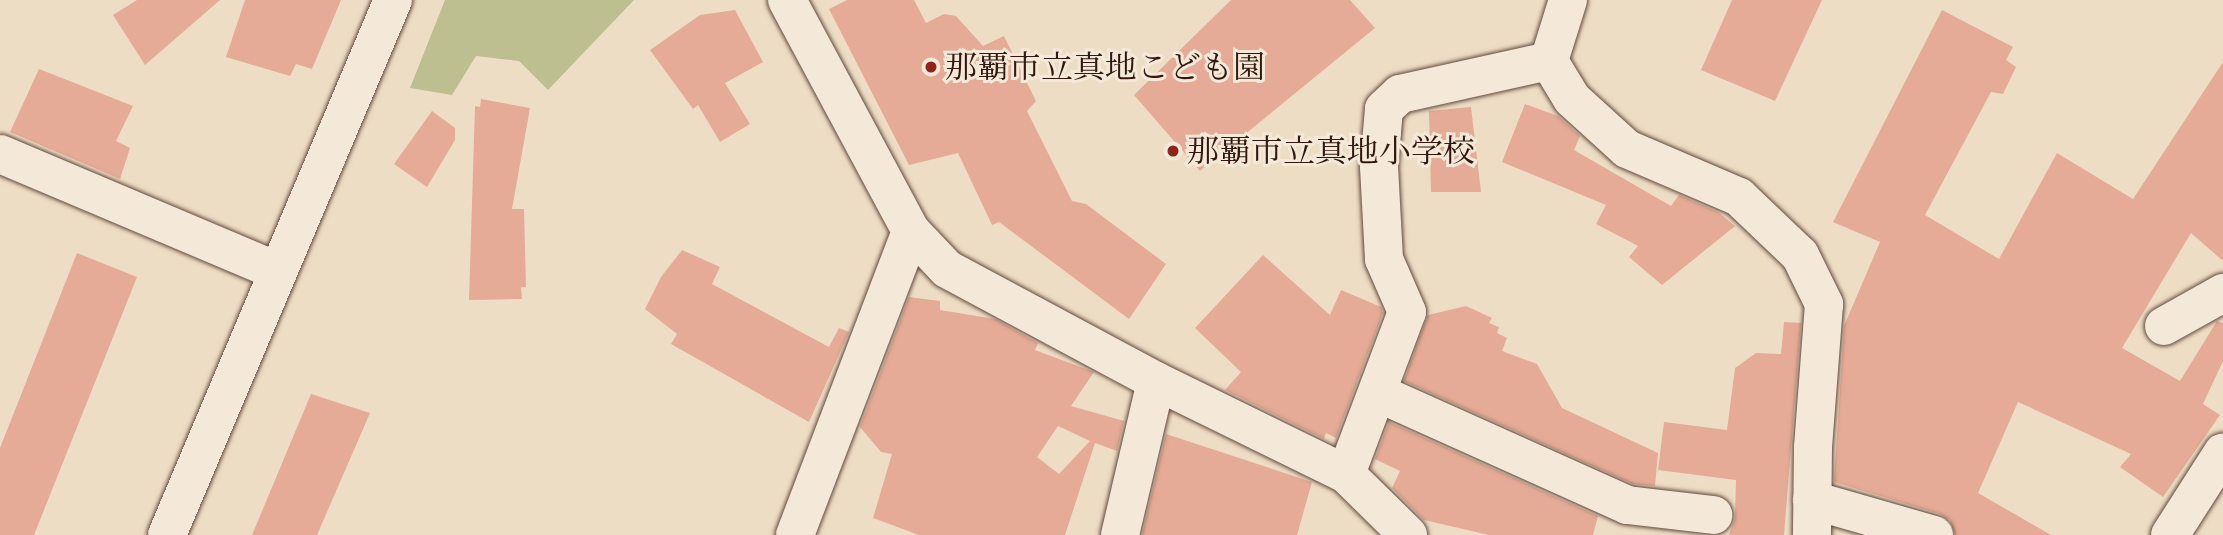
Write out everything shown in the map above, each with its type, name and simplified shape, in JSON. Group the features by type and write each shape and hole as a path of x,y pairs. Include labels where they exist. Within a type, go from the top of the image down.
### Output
{"street":[{"path":"167,535 393,0"},
{"path":"787,0 911,231 947,269 1156,381 1346,474 1408,535"},
{"path":"1568,0 1549,61 1572,99 1628,149 1739,197 1800,255 1824,304 1812,518 1934,535"},
{"path":"1346,474 1407,312 1384,259 1379,166 1384,109 1400,94 1549,61"},
{"path":"0,155 277,271"},
{"path":"795,535 911,231"},
{"path":"2164,326 2223,293"},
{"path":"1120,535 1156,381"},
{"path":"1378,393 1627,505 1713,515"},
{"path":"2170,535 2223,452"}],"green space":[{"path":"445,0 634,0 548,90 519,61 476,56 452,95 410,88"}],"building":[{"path":"137,0 220,0 145,65 113,15"},
{"path":"245,0 341,0 312,69 296,64 290,76 226,57"},
{"path":"847,0 914,0 926,23 944,14 956,16 983,46 1004,36 1036,101 1027,111 1072,201 1086,204 1166,264 1129,319 999,222 992,225 958,153 909,165 829,9"},
{"path":"1231,0 1350,0 1375,28 1200,171 1134,95"},
{"path":"1732,0 1822,0 1775,101 1701,70"},
{"path":"735,10 763,62 725,83 750,124 720,142 698,105 693,109 650,50 700,15"},
{"path":"1942,10 2013,47 2006,60 2016,67 2003,94 1991,92 1925,215 1999,259 2057,153 2133,199 2223,62 2223,261 2191,233 2122,348 2180,381 2217,321 2223,323 2223,361 2203,404 2220,415 2163,497 2120,467 2131,454 2018,402 1978,493 2051,535 1955,535 1950,520 1940,514 1834,482 1844,326 1880,242 1833,222"},
{"path":"39,69 133,106 116,141 130,148 120,179 10,132"},
{"path":"481,99 530,108 512,209 524,209 526,287 521,287 522,299 469,300 475,106 480,107"},
{"path":"1525,104 1558,116 1580,136 1574,150 1671,206 1679,195 1718,212 1735,226 1662,285 1629,257 1638,246 1596,224 1606,205 1502,162"},
{"path":"1471,107 1481,192 1431,192 1429,111"},
{"path":"432,111 455,128 455,140 427,187 394,164"},
{"path":"682,250 720,267 712,284 829,347 839,328 849,332 809,422 671,344 677,334 645,309 661,277"},
{"path":"77,253 137,277 34,535 0,535 0,448"},
{"path":"1263,255 1330,315 1341,290 1381,307 1383,313 1336,438 1326,433 1324,439 1225,390 1241,372 1195,328"},
{"path":"909,297 940,301 940,310 995,319 1038,343 1035,350 1094,372 1071,406 1124,421 1117,451 1095,443 1065,535 919,535 873,518 892,454 881,452 860,427","holes":["1058,426 1090,441 1059,474 1037,457"]},
{"path":"1466,306 1492,318 1489,323 1499,327 1497,333 1507,338 1502,351 1537,364 1562,408 1658,453 1655,486 1633,484 1404,381 1428,315"},
{"path":"1784,322 1801,323 1784,535 1729,535 1735,518 1736,480 1658,470 1664,422 1727,430 1735,368 1756,353 1781,354"},
{"path":"311,394 370,413 317,535 252,535"},
{"path":"1389,422 1598,516 1593,535 1489,535 1424,520 1392,488 1400,471 1375,459"},
{"path":"1166,434 1312,482 1297,535 1142,535"}],"place":[{"name":"那覇市立真地こども園","path":"931,67"},
{"name":"那覇市立真地小学校","path":"1173,151"}]}
